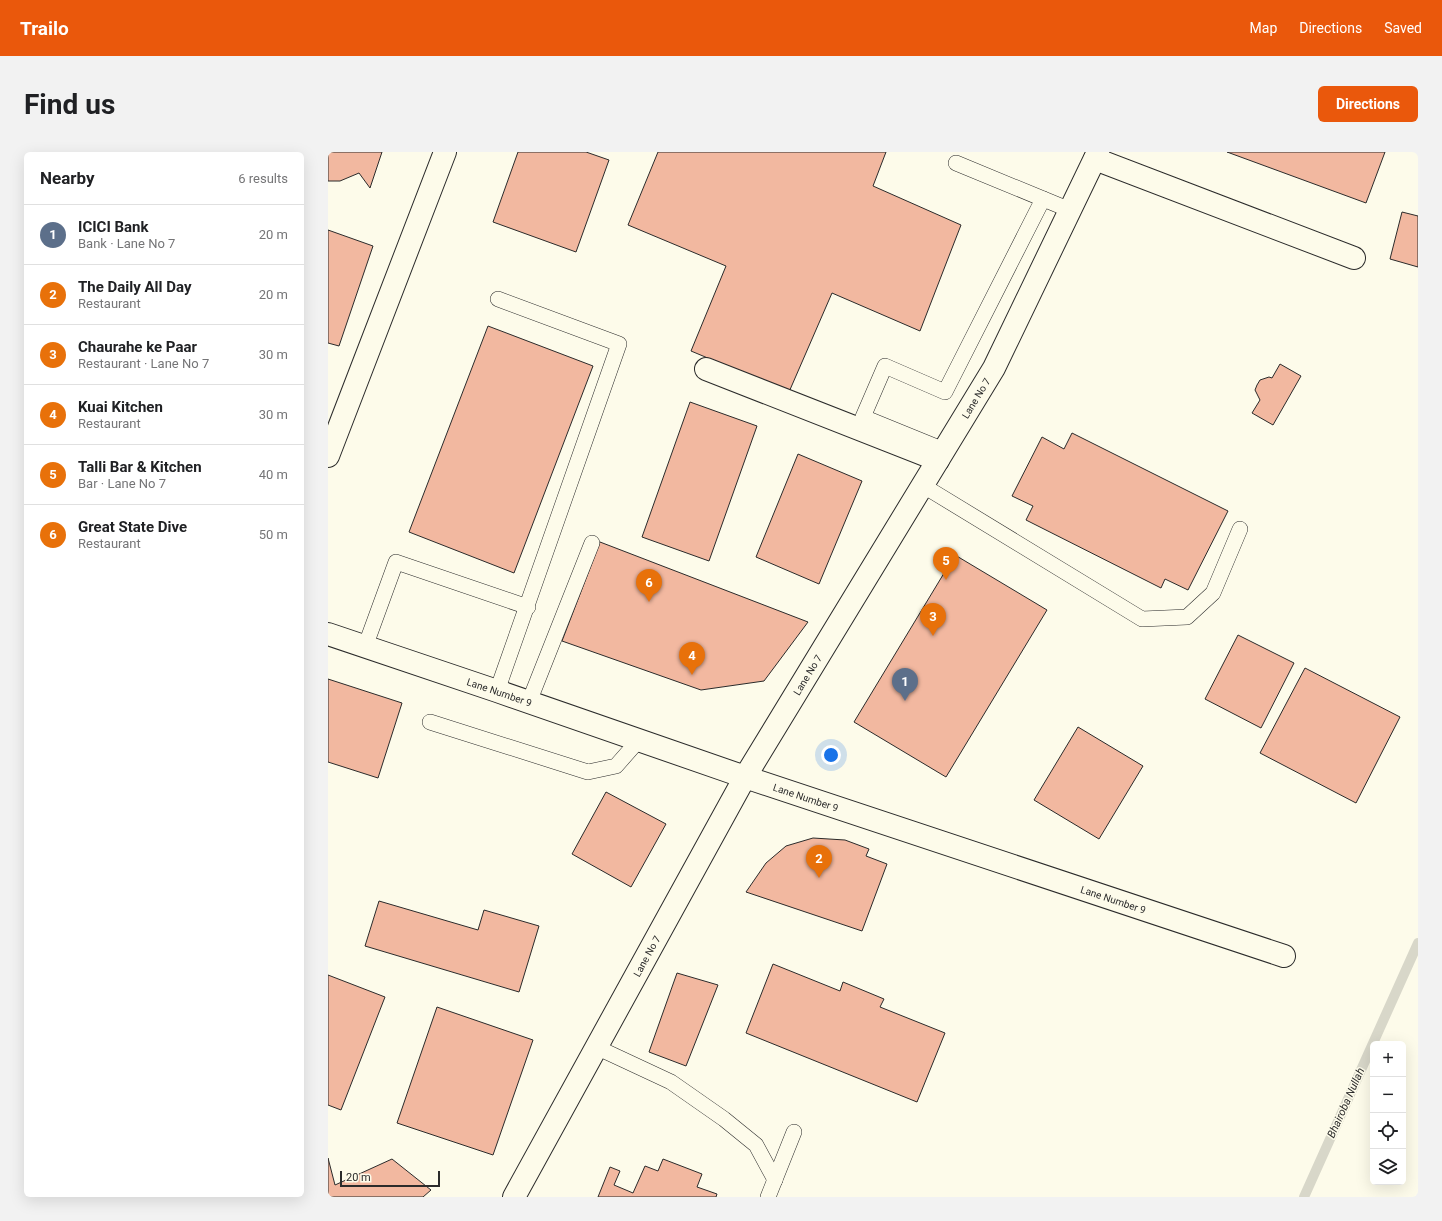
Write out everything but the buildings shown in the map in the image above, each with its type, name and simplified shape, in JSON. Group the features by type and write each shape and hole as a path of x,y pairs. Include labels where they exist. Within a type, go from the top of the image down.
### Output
{"street":[{"path":"328,456 445,152"},
{"path":"1097,155 1354,258"},
{"name":"Lane No 7","path":"514,1197 745,777 994,368 1097,155"},
{"path":"706,369 941,455"},
{"name":"Lane Number 9","path":"328,634 498,691 745,777 1284,956"}],"lane":[{"path":"956,163 1070,210"},
{"path":"941,455 863,417 885,366 945,392 1043,199"},
{"path":"498,298 619,344 498,691"},
{"path":"922,485 1142,619 1187,618 1213,593 1240,529"},
{"path":"529,702 592,543"},
{"path":"365,647 396,562 528,607"},
{"path":"430,722 588,772 616,766 638,740"},
{"path":"596,1048 671,1082 724,1119 756,1145 775,1180"},
{"path":"768,1197 794,1132"}],"waterway":[{"name":"Bhairoba Nullah","path":"1304,1197 1418,943"}],"place":[{"name":"Talli Bar & Kitchen","path":"946,580"},
{"name":"Great State Dive","path":"649,602"},
{"name":"Chaurahe ke Paar","path":"933,636"},
{"name":"Kuai Kitchen","path":"692,675"},
{"name":"ICICI Bank","path":"905,701"},
{"name":"The Daily All Day","path":"819,878"}]}
